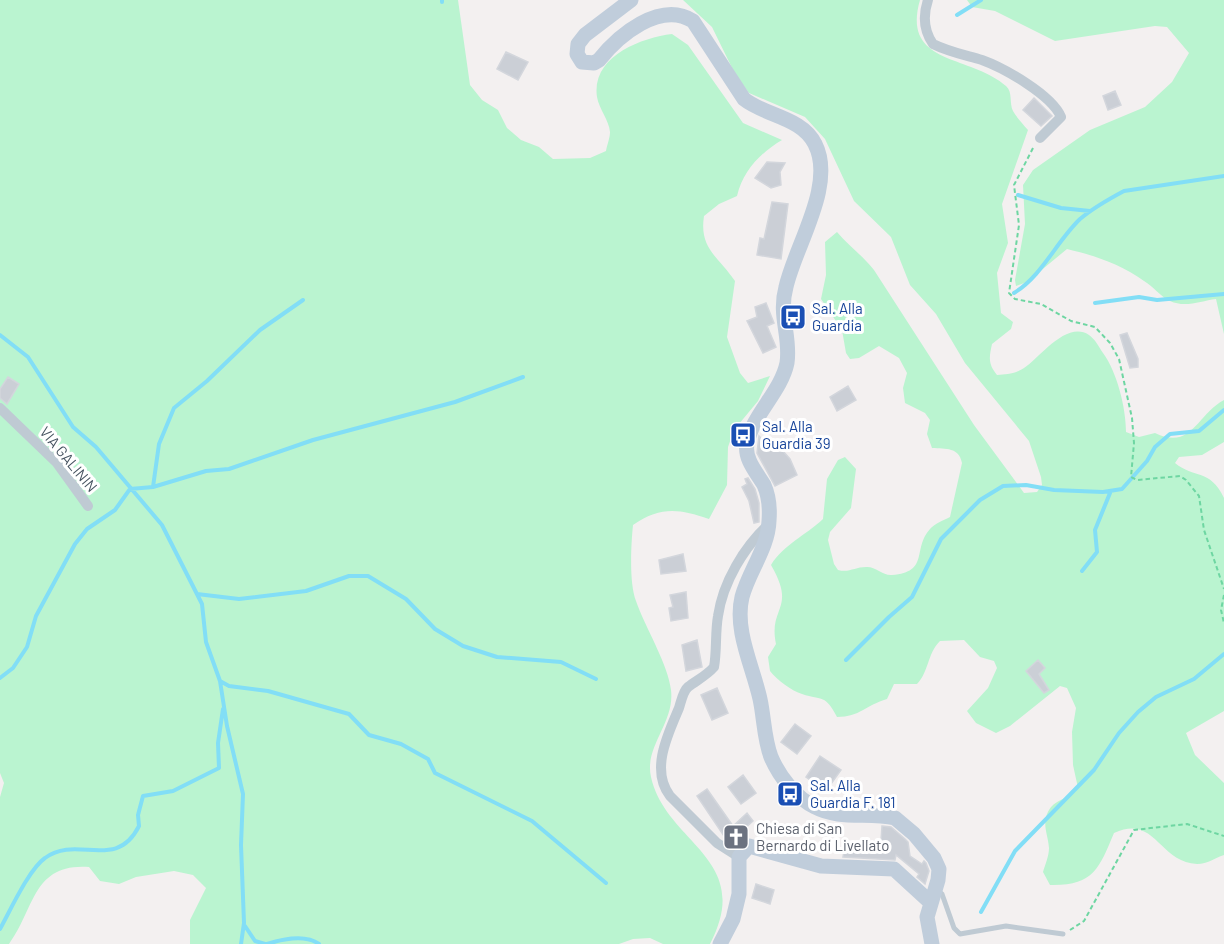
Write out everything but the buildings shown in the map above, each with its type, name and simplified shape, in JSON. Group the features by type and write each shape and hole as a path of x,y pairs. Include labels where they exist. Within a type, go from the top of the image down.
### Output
{"main road":[{"path":"632,0 581,39 577,54 582,62 594,63 599,60 625,31 649,18 675,12 687,15 744,99 753,106 802,128 815,144 818,152 820,175 810,224 791,266 781,305 787,362 782,377 747,445 750,462 768,498 769,524 766,540 742,597 741,629 756,681 771,756 789,786 813,807 842,815 883,815 904,823 937,863 939,875 927,917 932,944"},
{"path":"720,944 733,919 739,894 739,857 749,846 821,866 894,869 932,895"}],"street":[{"path":"928,0 925,9 925,25 933,44 997,67 1036,91 1058,110 1061,117 1040,138"},
{"name":"VIA GALININ","path":"0,408 57,463 88,506"},
{"path":"739,857 717,843 665,790 662,761 665,744 687,688 701,680 714,667 718,615 734,571 755,538 769,524"}],"lane":[{"path":"932,895 942,894 954,928 960,934 1006,926 1063,934"}],"path":[{"path":"1040,138 1028,155 1014,185 1018,225 1009,293 1015,300 1041,304 1071,321 1095,327 1105,336 1119,359 1132,418 1134,443 1131,477 1141,480 1174,475 1186,480 1193,487 1199,496 1204,530 1224,589"},
{"path":"1224,594 1221,610 1224,623"},
{"path":"1063,934 1084,921 1134,830 1187,825 1224,836"}],"green space":[{"path":"0,0 458,0 470,85 482,100 498,110 507,128 521,140 539,147 553,159 590,158 606,151 610,132 597,97 597,83 602,71 620,52 633,45 672,34 688,45 743,123 782,140 754,163 743,179 737,196 719,204 704,216 703,227 704,237 711,252 735,281 727,337 740,373 748,383 770,376 758,401 734,430 728,447 727,485 709,519 679,511 670,511 652,515 633,525 631,564 634,593 666,669 671,690 669,713 652,755 651,777 660,800 715,871 722,891 721,915 710,944 663,944 650,938 633,939 619,944 190,944 190,920 206,888 193,875 174,871 136,877 119,884 100,881 89,867 70,868 56,872 45,880 9,944 0,944 0,797 4,783 0,773"},
{"path":"683,0 920,0 917,21 920,37 929,48 942,56 975,68 1006,86 1013,111 1028,130 1002,204 1008,243 997,273 1001,313 1013,322 1011,329 992,344 990,361 997,375 1021,370 1062,336 1080,332 1093,339 1108,361 1122,401 1126,432 1139,437 1155,433 1167,437 1178,437 1186,434 1224,400 1224,442 1202,455 1179,457 1175,463 1213,482 1224,498 1224,711 1186,733 1195,755 1224,783 1224,855 1201,864 1184,861 1173,856 1148,834 1128,829 1114,833 1104,856 1092,873 1076,882 1050,885 1043,872 1049,848 1046,818 1054,804 1078,788 1073,765 1072,732 1076,708 1067,688 1060,686 1010,726 996,733 976,723 967,711 988,688 997,668 994,661 980,657 964,640 940,641 917,684 894,684 887,699 852,715 837,717 826,701 794,690 770,671 768,657 776,644 776,622 782,600 782,591 771,565 788,546 823,519 827,479 838,460 845,457 856,469 851,508 830,532 828,540 834,564 838,570 869,567 892,575 904,573 916,564 922,544 930,529 950,517 962,463 955,451 932,448 927,434 930,420 925,413 905,403 903,388 907,373 899,358 879,346 859,358 850,359 846,353 842,330 821,299 826,275 825,242 837,232 874,270 974,425 1024,493 1037,492 1042,485 1041,477 1029,441 965,363 936,314 910,285 891,237 854,201 825,139 805,117 749,93 735,74 712,27"},
{"path":"967,0 1224,0 1224,334 1216,299 1187,304 1176,303 1126,270 1107,261 1067,249 1027,282 1016,286 1015,280 1025,224 1023,185 1033,170 1090,130 1145,107 1172,82 1189,53 1167,27 1155,26 1055,41 995,11 972,7"}],"waterway":[{"path":"957,15 981,0"},
{"path":"1014,293 1033,278 1080,219 1113,197 1124,191 1224,176"},
{"path":"1018,195 1061,208 1090,211"},
{"path":"1095,303 1139,297 1157,300 1224,294"},
{"path":"153,487 159,444 174,408 207,381 260,330 303,300"},
{"path":"0,335 28,357 73,427 96,447 162,525 202,604 206,642 220,681 227,726 243,794 241,845 244,923 241,944"},
{"path":"0,678 13,668 27,647 36,616 75,544 87,529 115,510 130,489 153,487 206,471 229,469 313,440 455,402 523,377"},
{"path":"846,660 912,597 941,539 980,500 1003,486 1026,485 1054,490 1103,492 1122,489 1147,461 1155,447 1170,434 1199,431 1224,410"},
{"path":"1082,571 1097,552 1095,530 1110,493"},
{"path":"197,594 239,599 306,591 349,576 368,576 406,599 435,629 463,646 497,657 561,662 596,679"},
{"path":"981,912 1015,851 1094,770 1119,733 1138,712 1156,697 1194,679 1224,654"},
{"path":"220,681 229,686 268,691 349,714 369,735 401,744 428,759 435,773 532,821 606,883"},
{"path":"0,929 26,881 45,858 70,849 108,850 119,847 130,840 139,826 138,815 143,796 173,791 219,768 218,743 223,709"},
{"path":"245,926 255,941 265,944"},
{"path":"267,944 301,938 319,944"}],"place":[{"name":"Sal. Alla Guardia","path":"793,317"},
{"name":"Sal. Alla Guardia 39","path":"743,435"},
{"name":"Sal. Alla Guardia F. 181","path":"790,794"},
{"name":"Chiesa di San Bernardo di Livellato","path":"736,837"}]}
